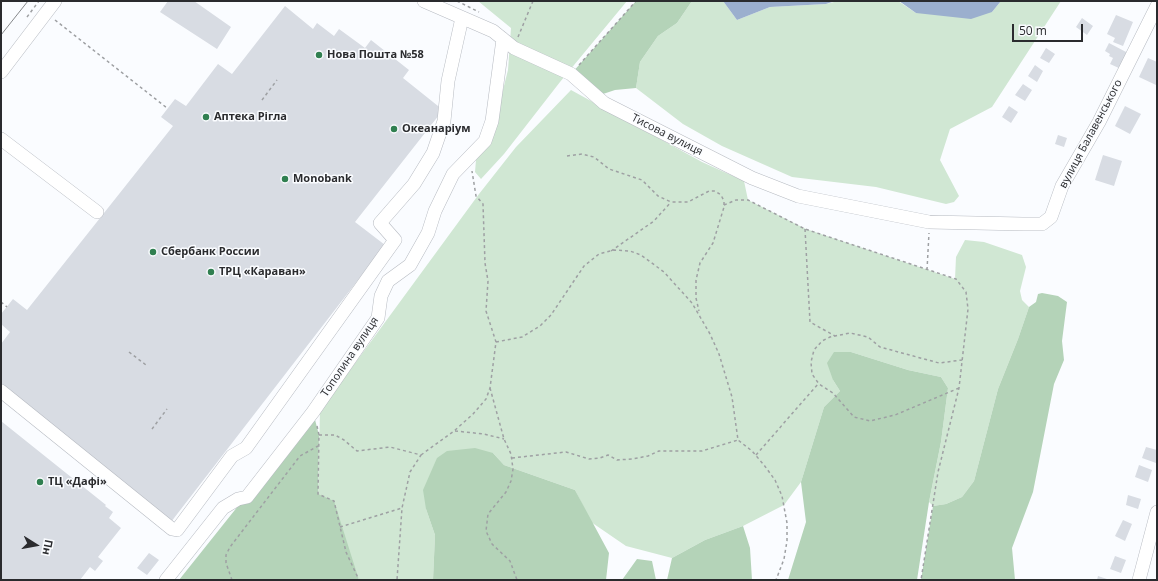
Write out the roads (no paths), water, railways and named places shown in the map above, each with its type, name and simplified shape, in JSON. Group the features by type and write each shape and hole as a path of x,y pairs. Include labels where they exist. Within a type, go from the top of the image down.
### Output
{"street":[{"path":"1,72 41,9 55,1"},
{"name":"Тисова вулиця","path":"424,1 493,31 514,48 571,74 604,103 752,178 798,196 929,222"},
{"name":"вулиця Балавенського","path":"929,222 1042,224 1051,217 1062,186 1099,122 1156,11"},
{"path":"1,391 172,529 177,530 232,456 246,448 395,240 380,223 414,184 433,153 444,121 448,81 462,18"},
{"name":"Тополина вулиця","path":"166,580 223,508 238,499 247,497 313,412 378,318 381,296 388,281 410,265 428,233 435,211 453,174 485,141 492,121 503,39"},
{"path":"1,139 97,212"},
{"path":"1139,580 1157,512"}],"water":[{"path":"723,1 835,1 826,4 770,7 737,20"},
{"path":"899,1 1001,1 992,12 971,19 916,13"}],"tram line":[{"path":"1,35 28,1"}],"place":[{"name":"Нова Пошта №58","path":"319,55"},
{"name":"Аптека Рігла","path":"206,117"},
{"name":"Океанаріум","path":"394,129"},
{"name":"Monobank","path":"285,179"},
{"name":"Сбербанк России","path":"153,252"},
{"name":"ТРЦ «Караван»","path":"211,272"},
{"name":"ТЦ «Дафі»","path":"40,482"}]}
